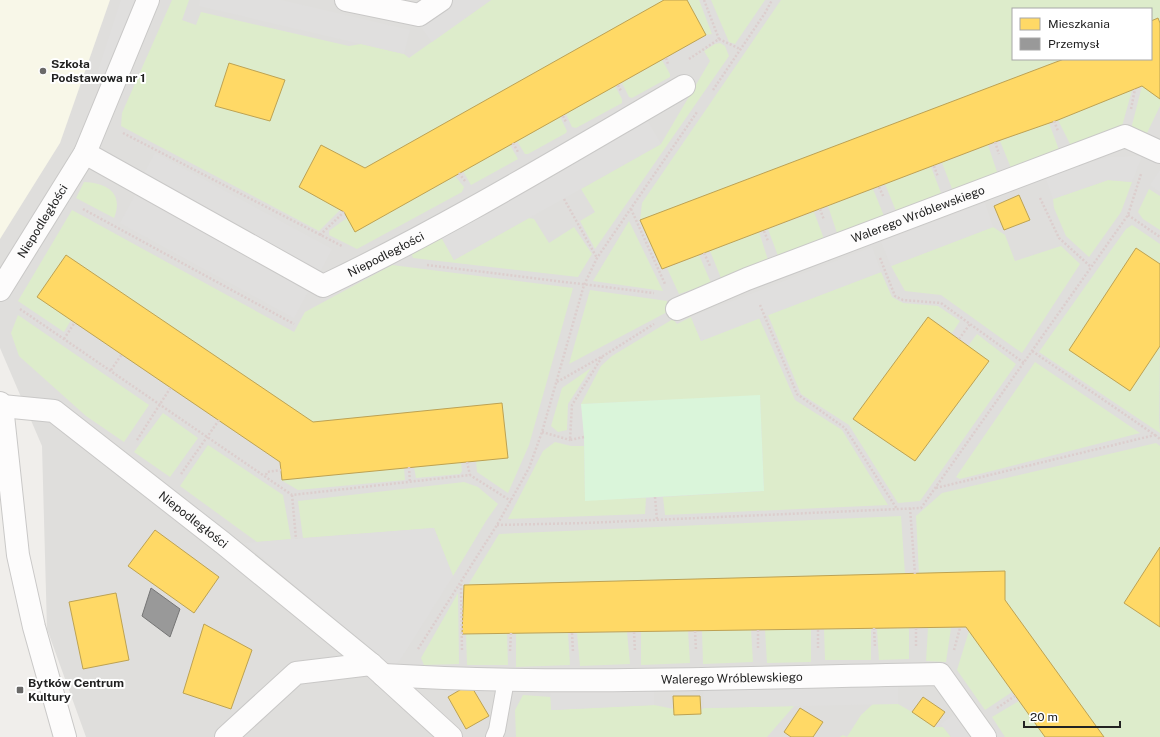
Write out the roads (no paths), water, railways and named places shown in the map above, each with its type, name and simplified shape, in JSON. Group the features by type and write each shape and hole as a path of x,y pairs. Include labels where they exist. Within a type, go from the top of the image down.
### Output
{"street":[{"name":"Niepodległości","path":"0,290 85,153 148,0"},
{"path":"346,0 419,15 441,0"},
{"name":"Niepodległości","path":"85,153 323,286 393,252 684,86"},
{"name":"Walerego Wróblewskiego","path":"677,309 747,279 1028,174 1125,136 1155,149"},
{"name":"Niepodległości","path":"65,737 34,627 18,555 1,404 54,411 385,672"},
{"path":"385,672 451,737"},
{"path":"226,737 296,673 385,672 462,679 506,680"},
{"name":"Walerego Wróblewskiego","path":"506,680 575,681 940,674 985,737"}],"lane":[{"path":"494,737 497,730 506,680"}],"place":[{"name":"Szkoła Podstawowa nr 1","path":"43,71"},
{"name":"Bytków Centrum Kultury","path":"20,690"}]}
